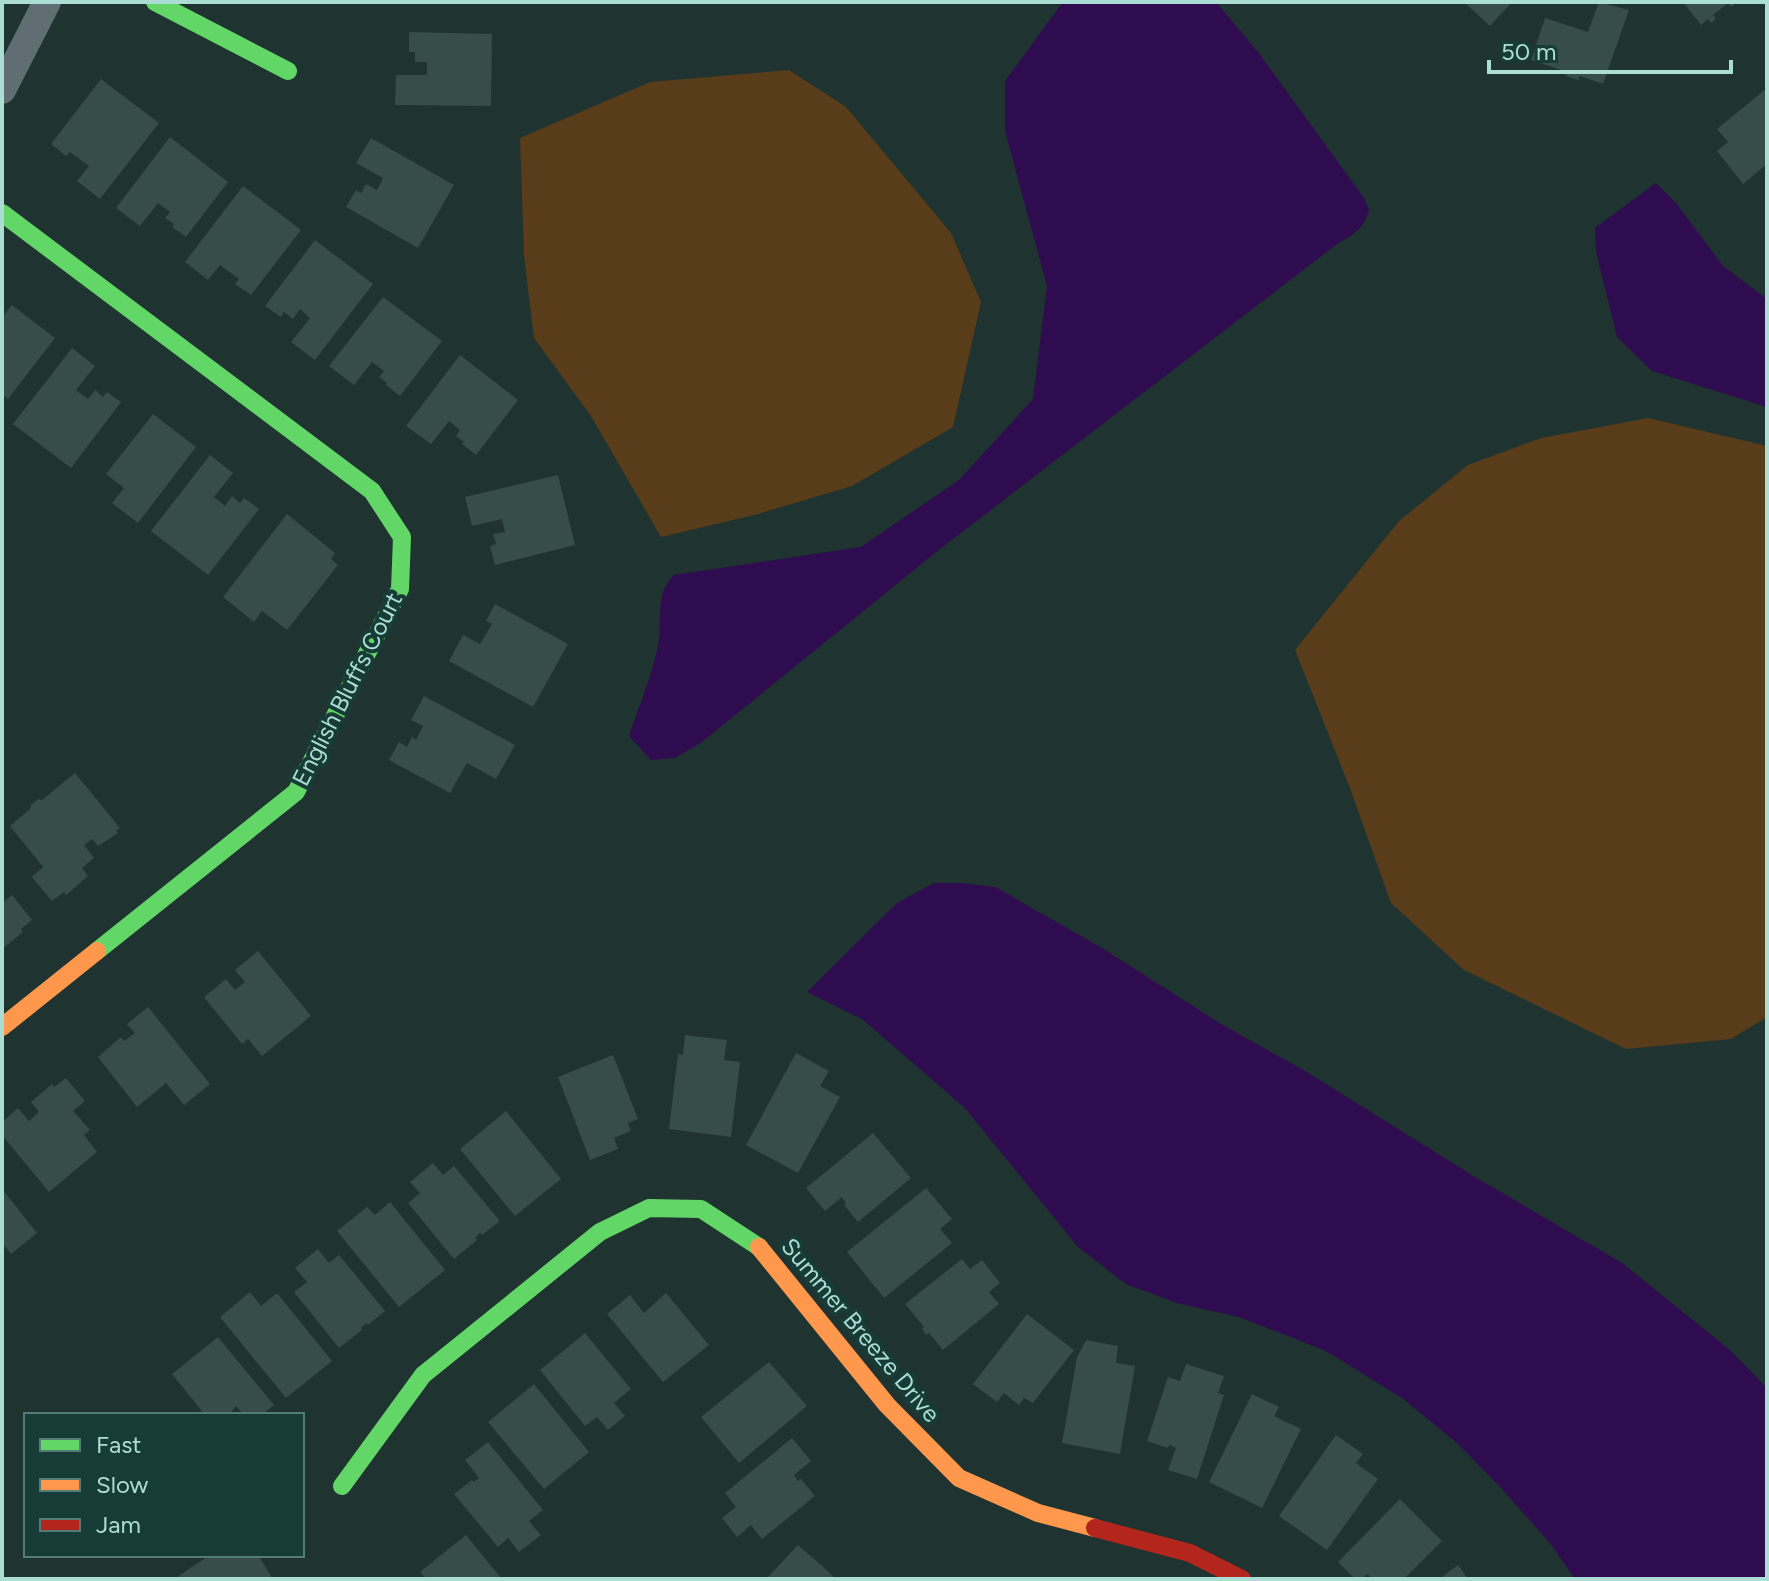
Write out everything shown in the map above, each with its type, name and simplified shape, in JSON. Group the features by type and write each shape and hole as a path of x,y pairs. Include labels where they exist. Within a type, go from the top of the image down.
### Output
{"street":[{"path":"2,90 47,2"},
{"path":"155,2 288,71"},
{"name":"English Bluffs Court","path":"2,213 372,491 402,537 400,589 296,792 2,1027"},
{"name":"Summer Breeze Drive","path":"342,1486 423,1375 600,1232 649,1208 701,1209 757,1244 887,1405 959,1478 1038,1513 1190,1553 1242,1579"}],"shaded area":[{"path":"1063,2 1216,2 1258,52 1364,198 1369,210 1364,222 1353,234 940,549 702,742 675,758 651,760 629,736 657,652 664,590 674,575 861,547 959,480 1033,399 1047,286 1005,131 1005,81"},
{"path":"789,70 846,107 951,233 981,302 953,427 852,486 754,515 661,537 591,416 534,338 524,256 520,138 650,82"},
{"path":"1656,183 1676,203 1724,267 1767,299 1767,407 1652,371 1617,337 1596,252 1595,228"},
{"path":"1648,418 1767,446 1767,1017 1731,1039 1626,1049 1464,970 1391,903 1295,650 1399,521 1468,465 1541,438"},
{"path":"934,883 995,887 1102,948 1221,1024 1305,1071 1475,1177 1622,1263 1730,1350 1767,1388 1767,1579 1575,1579 1550,1543 1501,1488 1458,1444 1402,1398 1326,1351 1239,1317 1177,1303 1126,1284 1078,1247 965,1108 862,1019 807,992 897,903"}],"building":[{"path":"1464,2 1512,2 1490,26"},
{"path":"1599,2 1629,10 1603,84 1580,76 1578,80 1566,76 1567,72 1531,60 1545,18 1588,32"},
{"path":"1683,2 1737,2 1731,7 1728,3 1713,15 1716,19 1711,23 1708,19 1701,25"},
{"path":"409,32 492,34 491,106 395,105 396,75 427,75 427,62 415,62 415,52 409,52"},
{"path":"101,79 159,123 100,199 77,181 89,166 70,152 66,156 51,144"},
{"path":"1767,88 1767,164 1743,184 1717,151 1728,142 1717,129"},
{"path":"170,137 228,182 186,237 172,227 174,224 165,218 170,212 158,203 140,226 116,208"},
{"path":"371,138 454,185 418,248 346,207 356,190 361,193 366,184 377,190 383,178 356,163"},
{"path":"243,186 301,230 251,295 235,284 239,279 220,265 208,280 185,262"},
{"path":"315,240 373,284 315,360 291,342 310,318 300,309 293,319 284,312 281,317 265,306"},
{"path":"383,297 442,341 400,396 379,377 384,371 372,362 354,385 329,366"},
{"path":"12,305 55,338 8,399 2,394 2,317"},
{"path":"72,348 95,366 76,390 88,399 95,390 103,397 107,392 121,402 71,468 13,424"},
{"path":"460,355 518,400 476,455 462,444 464,442 456,436 460,430 449,421 431,444 406,426"},
{"path":"153,414 196,447 138,523 112,503 124,488 106,474"},
{"path":"210,455 233,473 214,497 225,506 232,496 240,503 244,498 259,509 208,575 151,531"},
{"path":"558,475 575,545 495,565 490,546 496,544 493,534 505,532 502,519 472,526 465,497"},
{"path":"287,514 335,553 331,559 338,565 287,630 262,611 254,622 223,597"},
{"path":"495,604 568,644 533,707 449,661 463,635 480,644 492,624 486,621"},
{"path":"424,696 515,745 496,779 467,763 450,793 389,760 399,742 407,747 412,737 416,740 423,726 411,720"},
{"path":"75,773 120,828 116,831 118,833 98,846 92,839 84,845 94,858 82,868 88,876 66,895 64,892 52,901 32,877 43,867 10,826 38,799 42,800"},
{"path":"12,895 32,920 2,949 2,903"},
{"path":"258,951 311,1016 262,1056 248,1039 242,1044 204,997 226,979 235,990 245,982 235,970"},
{"path":"148,1007 210,1084 184,1105 166,1083 137,1107 98,1057 121,1037 124,1041 135,1033 127,1024"},
{"path":"685,1035 727,1040 724,1060 740,1062 731,1137 669,1129 678,1054 683,1055"},
{"path":"796,1053 829,1071 820,1086 840,1097 798,1173 746,1145"},
{"path":"613,1055 638,1119 628,1123 631,1131 614,1138 618,1149 590,1160 558,1077"},
{"path":"66,1078 85,1101 73,1111 90,1130 84,1135 97,1152 49,1192 2,1135 2,1122 18,1108 29,1121 39,1112 31,1102 52,1084 54,1087"},
{"path":"506,1111 561,1179 515,1216 460,1149"},
{"path":"873,1133 911,1178 858,1222 844,1205 846,1203 842,1197 825,1211 806,1188"},
{"path":"433,1163 443,1175 454,1166 500,1221 482,1235 480,1233 475,1238 477,1240 454,1259 408,1203 420,1193 410,1182"},
{"path":"926,1188 952,1219 940,1229 952,1243 884,1298 847,1252"},
{"path":"2,1189 37,1233 11,1254 2,1243"},
{"path":"390,1202 445,1270 399,1307 337,1231 367,1207 375,1215"},
{"path":"318,1249 329,1263 339,1255 385,1311 368,1325 366,1323 362,1330 339,1348 294,1292 307,1282 295,1268"},
{"path":"962,1259 970,1269 982,1260 1000,1283 989,1292 999,1304 943,1350 929,1333 926,1335 922,1329 924,1327 905,1304"},
{"path":"250,1292 261,1306 277,1293 332,1361 286,1398 220,1317"},
{"path":"666,1293 709,1345 663,1382 607,1314 630,1295 644,1313"},
{"path":"1027,1314 1074,1350 1033,1403 1024,1398 1019,1405 1004,1393 997,1402 973,1384"},
{"path":"585,1333 631,1389 614,1403 625,1416 608,1430 597,1417 585,1426 540,1370"},
{"path":"218,1337 274,1405 264,1413 242,1413 236,1406 231,1413 203,1413 172,1374"},
{"path":"1086,1340 1118,1346 1116,1363 1135,1366 1120,1454 1062,1443 1077,1357"},
{"path":"769,1362 807,1406 739,1463 701,1417"},
{"path":"1186,1364 1224,1376 1218,1393 1224,1395 1197,1479 1168,1470 1176,1448 1147,1441 1168,1377 1180,1381"},
{"path":"534,1384 589,1452 544,1489 488,1422"},
{"path":"1252,1394 1279,1407 1274,1416 1301,1429 1262,1508 1209,1482"},
{"path":"1336,1435 1363,1454 1356,1463 1378,1479 1327,1550 1279,1516"},
{"path":"792,1438 811,1461 794,1475 815,1496 762,1539 751,1525 737,1537 722,1518 736,1507 725,1493"},
{"path":"488,1442 543,1510 529,1521 541,1535 519,1552 508,1538 498,1547 454,1494 479,1478 465,1460"},
{"path":"1400,1499 1442,1541 1404,1579 1372,1579 1367,1574 1362,1579 1355,1579 1338,1562"},
{"path":"466,1535 502,1579 426,1579 420,1572"},
{"path":"798,1545 829,1572 835,1579 766,1579"},
{"path":"207,1557 259,1557 273,1579 174,1579"},
{"path":"1458,1565 1468,1579 1439,1579"}],"traffic: fast":[{"path":"155,2 288,71"},
{"path":"2,213 372,491 402,537 400,589 296,792 97,951"},
{"path":"342,1486 423,1375 600,1232 649,1208 701,1209 759,1247"}],"traffic: slow":[{"path":"2,1027 97,951"},
{"path":"759,1247 887,1405 959,1478 1038,1513 1095,1528"}],"traffic: jam":[{"path":"1095,1528 1190,1553 1242,1579"}]}
